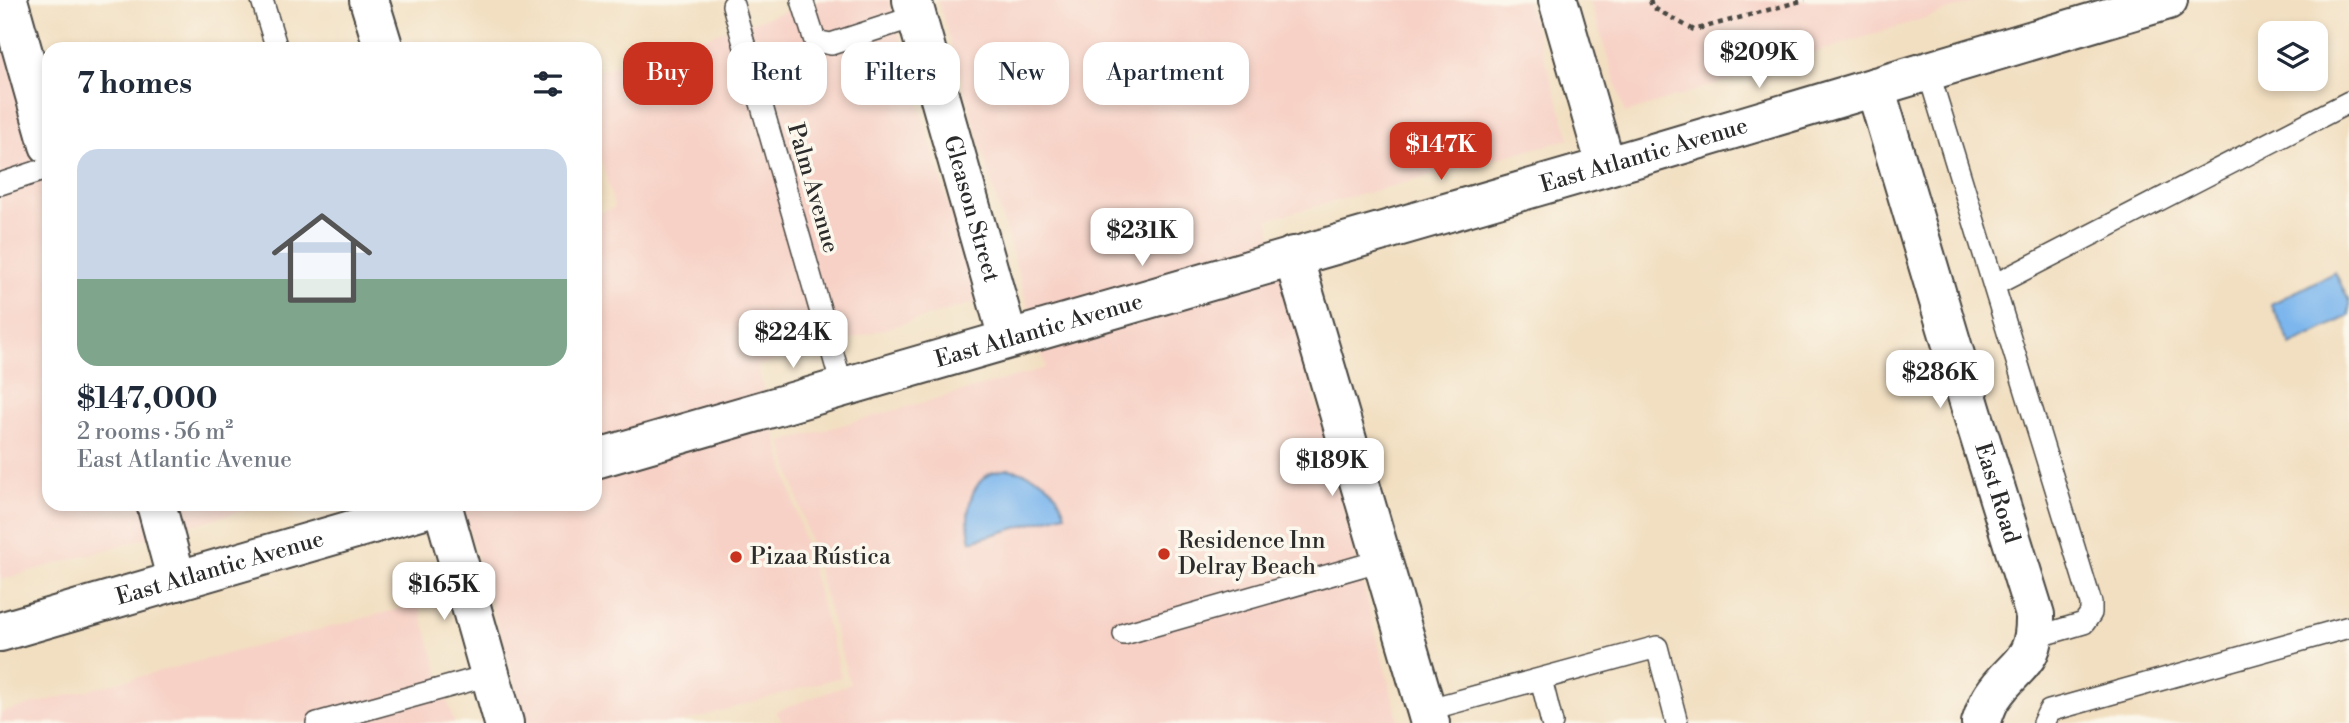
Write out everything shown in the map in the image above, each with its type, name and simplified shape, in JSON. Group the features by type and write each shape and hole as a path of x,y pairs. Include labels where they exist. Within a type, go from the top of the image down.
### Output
{"street":[{"path":"8,0 42,120"},
{"path":"369,0 382,42"},
{"path":"1558,0 1606,166"},
{"name":"East Atlantic Avenue","path":"602,457 2168,0"},
{"name":"Gleason Street","path":"915,8 1008,338"},
{"name":"East Road","path":"1875,87 2035,615 2036,637"},
{"path":"1293,256 1428,716"},
{"path":"158,511 177,581"},
{"name":"East Atlantic Avenue","path":"0,632 418,511"},
{"path":"444,511 503,723"},
{"path":"1981,723 1991,698 2028,656 2036,637"}],"lane":[{"path":"262,0 274,42"},
{"path":"802,0 815,41 823,44 831,44 915,8"},
{"name":"Palm Avenue","path":"733,5 842,386"},
{"path":"1928,71 2091,603 2091,613 2084,623 2036,637"},
{"path":"1994,285 2349,102"},
{"path":"0,184 42,170"},
{"path":"1124,634 1382,560"},
{"path":"2043,723 2049,711 2349,627"},
{"path":"1428,716 1541,679 1657,647 1677,723"},
{"path":"317,723 490,675"},
{"path":"1541,679 1552,723"}],"path":[{"path":"1650,0 1652,7 1694,30 1805,0"}],"shaded area":[{"path":"822,0 889,0 901,42 841,42 841,105 920,105 977,302 757,366 841,677 679,723 527,723 463,511 602,511 602,212 615,208 602,163 602,70 623,63 623,105 713,105 713,42 690,42"},
{"path":"938,0 1526,0 1570,139 1268,219 1399,723 783,723 776,711 850,684 782,442 1046,368 960,75 960,42 950,42"},
{"path":"1590,0 1982,0 1625,113"},
{"path":"0,30 42,163 42,511 241,511 0,580"},
{"path":"418,604 454,723 0,723 0,713"}],"water":[{"path":"2335,272 2349,301 2349,316 2291,345 2271,304"},
{"path":"1008,469 1044,482 1057,495 1065,514 971,541 968,513 977,486 991,473"}],"place":[{"name":"Residence Inn Delray Beach","path":"1164,554"},
{"name":"Pizaa Rústica","path":"736,557"}]}
